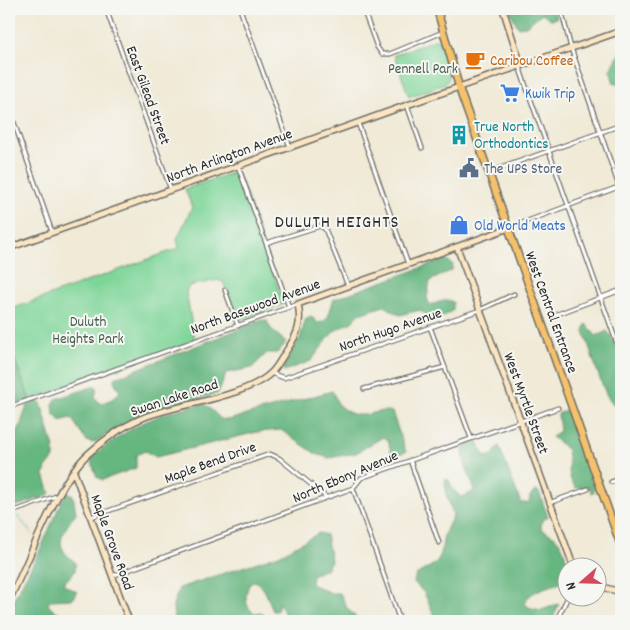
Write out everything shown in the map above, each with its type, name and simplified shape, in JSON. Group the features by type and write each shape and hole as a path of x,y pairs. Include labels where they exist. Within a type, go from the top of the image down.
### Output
{"highway":[{"name":"West Central Entrance","path":"437,9 459,87 621,546"}],"street":[{"name":"East Gilead Street","path":"106,9 171,190"},
{"path":"240,9 290,147"},
{"path":"363,9 377,47 382,54 390,54 444,32"},
{"path":"502,9 522,65 521,72 621,356"},
{"path":"561,9 570,48 621,192"},
{"name":"North Arlington Avenue","path":"9,248 357,122 621,30"},
{"path":"407,105 422,148"},
{"path":"9,108 52,232"},
{"path":"357,122 408,264"},
{"path":"489,172 621,125"},
{"path":"238,165 289,307"},
{"path":"509,228 569,207 620,186"},
{"path":"266,243 320,226 328,235 348,286"},
{"name":"North Basswood Avenue","path":"9,407 509,228"},
{"name":"West Myrtle Street","path":"457,247 570,558"},
{"path":"225,290 238,326"},
{"path":"555,315 621,290"},
{"name":"North Hugo Avenue","path":"272,372 284,378 480,310 514,294"},
{"name":"Swan Lake Road","path":"9,600 59,495 88,454 134,422 246,388 272,372 298,331 300,317 298,304"},
{"path":"430,327 471,438"},
{"path":"364,389 445,367"},
{"name":"North Ebony Avenue","path":"112,576 353,488 359,479 558,408"},
{"name":"Maple Bend Drive","path":"91,517 270,454 279,458 326,498"},
{"path":"410,460 439,543"},
{"name":"Maple Grove Road","path":"74,472 129,621"},
{"path":"611,482 621,478"},
{"path":"353,488 400,621"},
{"path":"549,503 588,490"},
{"path":"9,513 59,495"},
{"path":"608,589 621,592"},
{"path":"556,621 562,608"}],"green space":[{"path":"509,9 557,9 556,18 552,20 542,13 526,26 518,27"},
{"name":"Pennell Park","path":"437,39 440,41 449,78 445,84 409,97 394,55"},
{"path":"621,50 620,85 614,83 610,71"},
{"name":"Duluth Heights Park","path":"232,173 237,174 245,191 284,304 243,319 239,318 223,282 218,280 189,286 186,292 195,341 30,400 9,344 9,310 179,248 177,239 192,207 185,189"},
{"path":"446,259 453,265 452,270 430,281 427,298 430,305 446,300 453,302 453,310 443,317 430,318 420,310 400,315 384,306 359,314 352,322 334,331 311,361 284,371 284,365 300,338 306,318 311,316 318,323 322,322 327,318 334,299"},
{"path":"262,320 267,321 269,326 286,343 277,353 267,353 252,368 226,373 217,394 145,413 93,443 87,441 71,418 60,421 54,415 53,405 56,399 95,386 97,387 95,397 100,404 112,399 120,392 114,381 115,378"},
{"path":"586,324 596,336 607,331 616,347 622,379 619,399 615,406 607,395 598,372 584,331"},
{"path":"9,344 30,400 11,406 9,399"},
{"path":"332,391 340,406 349,413 363,415 386,411 392,412 406,452 394,455 391,452 388,440 383,437 356,453 329,458 316,454 281,430 257,432 156,457 145,451 136,455 136,468 102,480 97,477 90,458 129,430 173,411 205,404 221,419 228,420"},
{"path":"35,400 41,403 54,448 54,458 46,468 44,475 50,493 47,496 11,508 9,507 9,441 19,429 27,406"},
{"path":"566,410 595,490 592,494 588,486 576,488 570,479 566,448 552,437 560,431 558,414"},
{"path":"478,442 485,457 493,455 499,446 521,503 529,503 530,496 535,491 539,492 548,517 542,520 541,529 555,537 562,547 565,558 558,558 558,584 537,591 527,598 525,603 528,607 541,610 558,604 552,621 437,621 424,593 414,582 416,575 436,563 441,554 444,535 453,515 446,494 445,479 449,480 453,490 462,497 473,492 474,488 465,464 463,452 465,445"},
{"path":"67,493 73,495 76,513 64,532 61,544 63,550 75,562 75,571 63,584 77,592 72,599 51,600 48,604 71,621 9,621 9,608 39,552"},
{"path":"319,533 326,535 331,561 326,569 312,575 311,584 331,593 340,593 347,608 358,619 357,621 324,621 320,617 314,621 298,621 286,617 279,602 277,611 273,611 264,591 255,581 251,582 246,594 248,606 254,613 261,612 264,615 255,621 174,621 173,606 179,588 279,555"}],"waterway":[{"path":"9,490 14,503"},
{"path":"17,515 32,534"},
{"path":"37,621 35,582 41,551"}],"place":[{"name":"Caribou Coffee","path":"475,60"},
{"name":"Kwik Trip","path":"510,93"},
{"name":"True North Orthodontics","path":"459,135"},
{"name":"The UPS Store","path":"469,168"},
{"name":"Old World Meats","path":"459,225"}],"district":[{"name":"DULUTH HEIGHTS","path":"337,221"}]}
